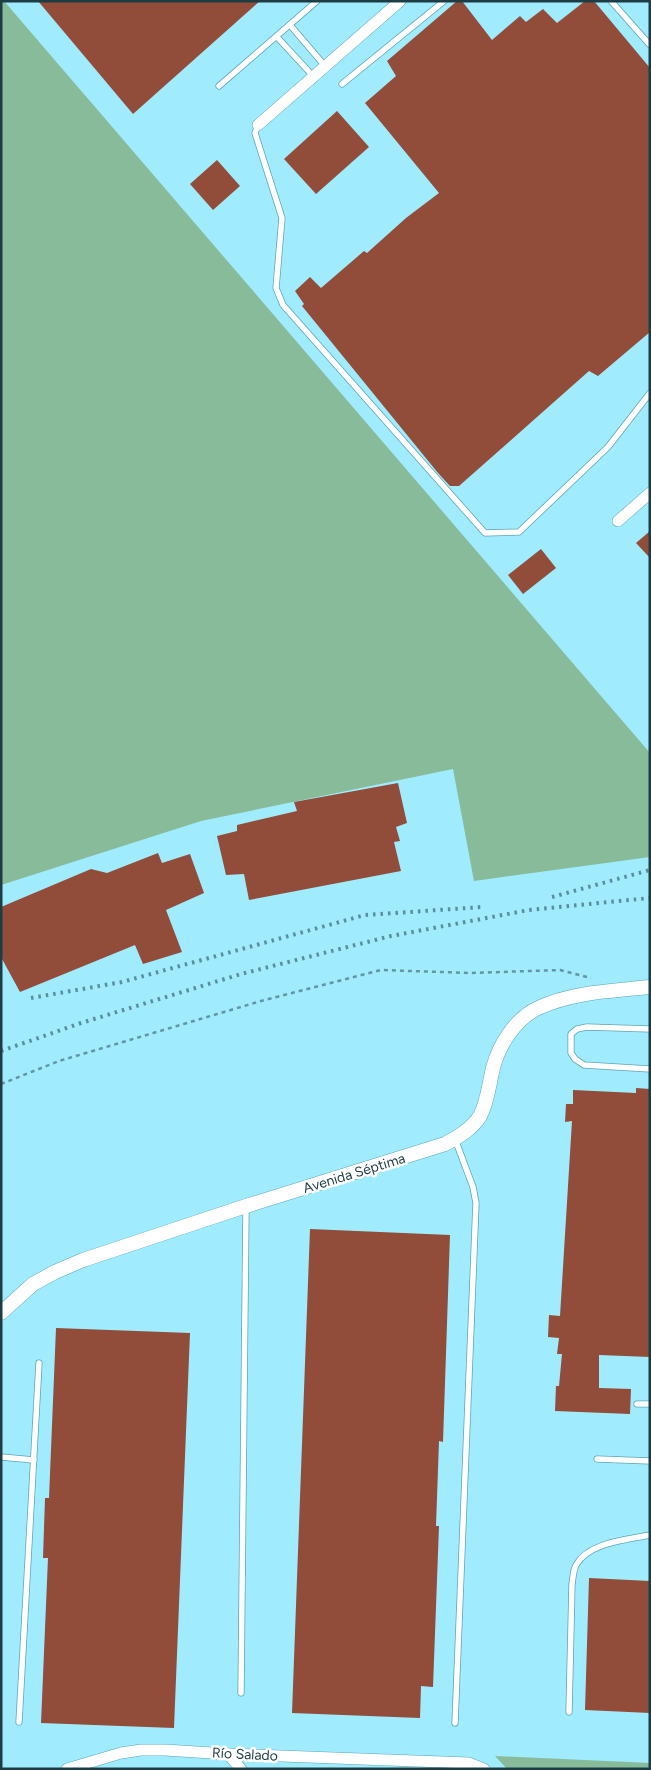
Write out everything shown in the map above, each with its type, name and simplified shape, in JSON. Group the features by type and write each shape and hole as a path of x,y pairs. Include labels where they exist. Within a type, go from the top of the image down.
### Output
{"street":[{"path":"258,125 400,1"},
{"path":"618,520 650,494"},
{"name":"Avenida Séptima","path":"1,1313 33,1284 83,1260 246,1206 427,1151 455,1139 468,1130 479,1118 486,1103 494,1066 502,1046 515,1025 529,1014 536,1009 575,995 650,987"},
{"name":"Río Salado","path":"67,1769 121,1753 141,1750 469,1763 484,1769"},
{"path":"228,1754 241,1769"},
{"path":"350,1758 359,1769"}],"lane":[{"path":"220,86 317,1"},
{"path":"342,84 444,1"},
{"path":"611,1 650,45"},
{"path":"290,25 325,66"},
{"path":"277,37 313,76"},
{"path":"258,125 255,133 282,218 276,288 283,305 485,533 519,532 608,447 650,393"},
{"path":"650,1029 587,1027 577,1029 571,1034 570,1041 571,1053 575,1059 584,1065 650,1069"},
{"path":"455,1139 473,1187 476,1203 455,1723"},
{"path":"241,1693 246,1206"},
{"path":"19,1722 39,1363"},
{"path":"637,1404 650,1404"},
{"path":"1,1457 34,1460"},
{"path":"597,1459 650,1460"},
{"path":"570,1712 572,1584 576,1566 586,1554 597,1548 650,1535"}],"path":[{"path":"1,1084 58,1061 261,1001 381,970 471,974 560,970 594,979"}],"green space":[{"path":"1,1 4,1 650,753 650,857 474,881 453,769 201,821 1,885"},
{"path":"495,1756 650,1763 650,1769 507,1769"}],"building":[{"path":"38,1 260,1 133,114"},
{"path":"457,1 462,1 492,40 520,16 526,22 543,9 557,23 585,1 594,1 650,68 650,332 598,376 589,371 459,486 450,486 302,306 304,304 295,291 310,277 321,288 364,251 367,253 406,218 439,193 365,103 396,76 387,61"},
{"path":"337,111 369,147 316,194 284,159"},
{"path":"217,160 240,186 213,210 190,184"},
{"path":"650,531 650,558 636,543"},
{"path":"541,549 556,568 523,594 508,575"},
{"path":"398,783 407,823 396,827 400,841 394,842 401,871 249,900 244,874 226,875 217,836 237,831 237,825 297,811 294,802"},
{"path":"158,853 162,863 190,854 204,893 166,910 182,952 143,964 135,945 20,992 1,957 1,907 91,869 107,873"},
{"path":"636,1088 650,1089 650,1357 599,1355 599,1388 631,1389 630,1414 555,1411 556,1386 559,1386 562,1354 557,1354 559,1338 548,1337 549,1315 560,1316 572,1121 565,1122 566,1104 573,1104 573,1090 636,1093"},
{"path":"310,1229 450,1235 443,1442 439,1441 436,1526 439,1526 433,1687 421,1686 420,1718 292,1713"},
{"path":"56,1328 190,1333 174,1728 41,1723 48,1558 43,1558 45,1498 49,1498"},
{"path":"589,1578 650,1581 650,1713 585,1710"}],"railway":[{"path":"552,897 650,870"},
{"path":"1,1051 81,1023 241,974 391,936 529,910 650,898"},
{"path":"31,998 122,982 365,915 482,907"}]}
